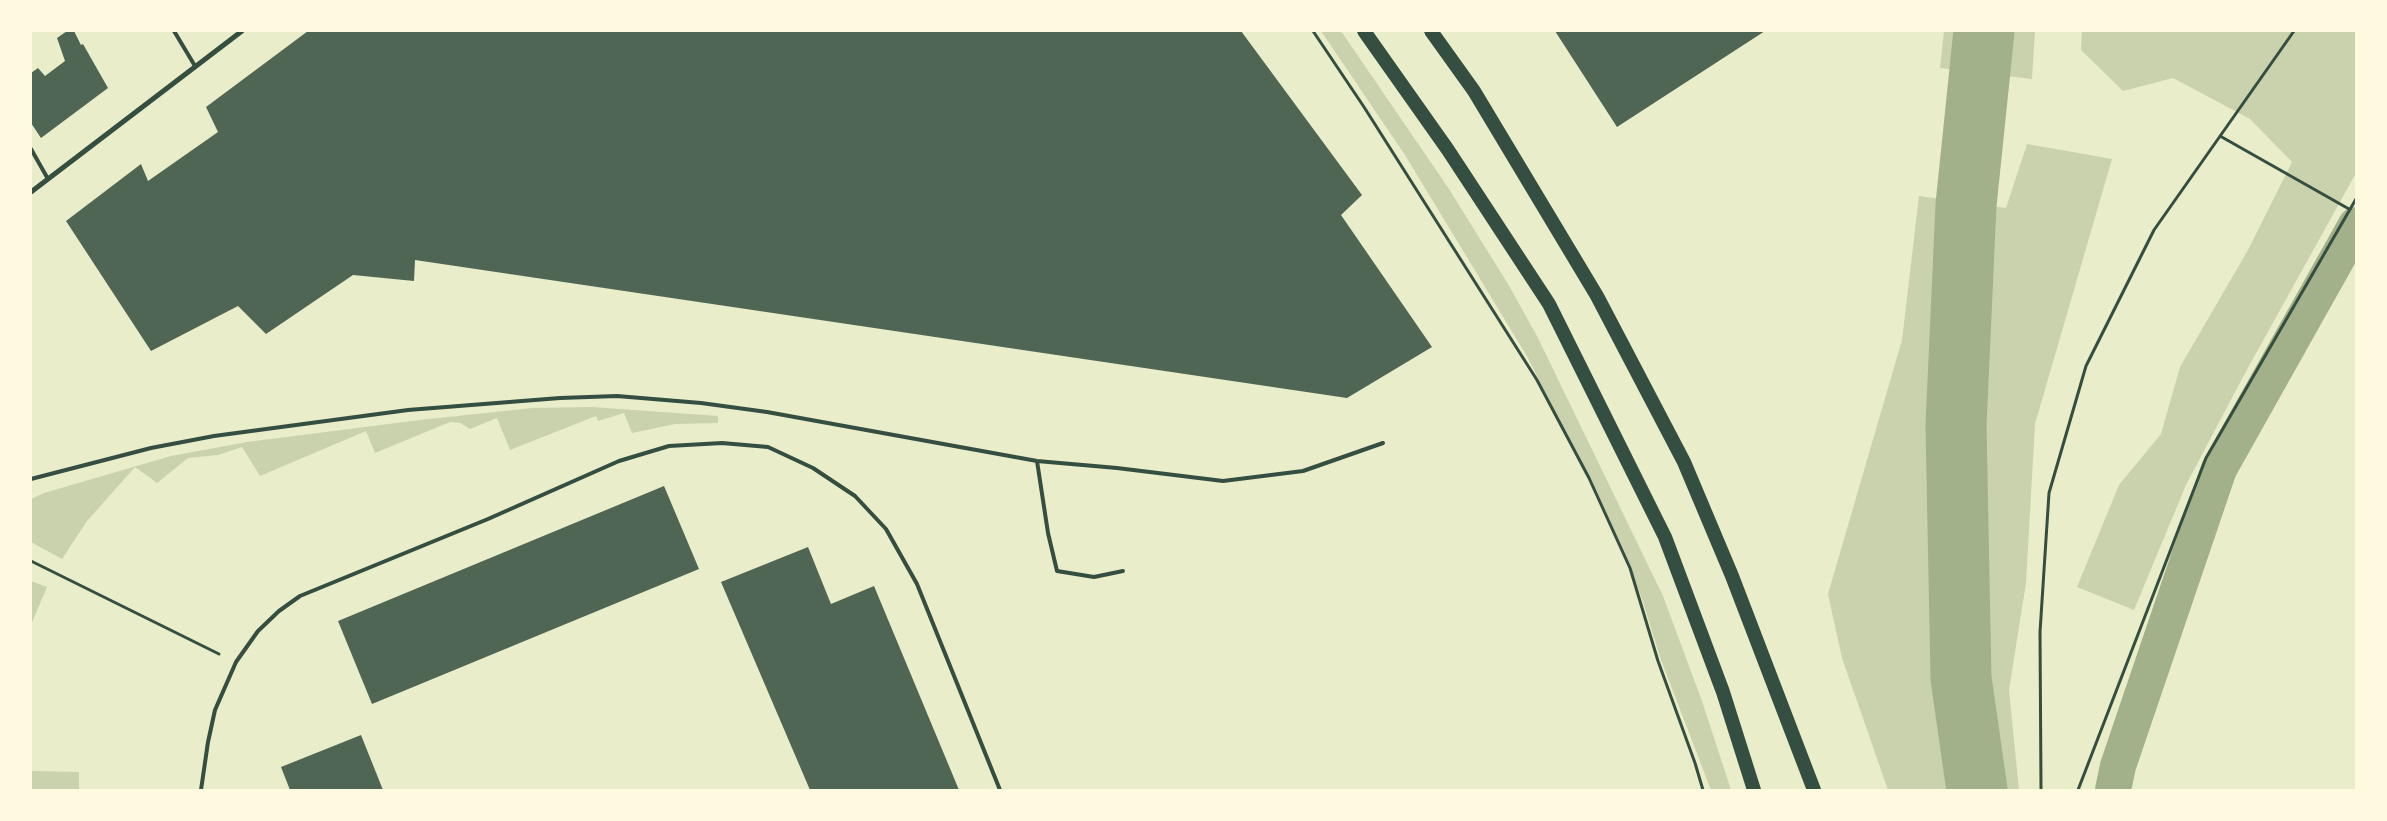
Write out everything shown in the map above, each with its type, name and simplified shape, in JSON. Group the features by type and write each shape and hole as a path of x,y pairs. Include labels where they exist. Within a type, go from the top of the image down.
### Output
{"highway":[{"path":"1364,31 1448,150 1549,304 1665,537 1723,692 1754,790"},
{"path":"1432,31 1474,91 1597,296 1684,462 1732,576 1814,790"}],"street":[{"path":"31,192 242,31"}],"lane":[{"path":"174,31 195,66"},
{"path":"31,149 48,179"},
{"path":"31,480 151,448 214,436 408,410 608,396 701,403 767,412 1037,461 1117,468 1223,481 1303,471 1383,443"},
{"path":"201,790 215,710 236,662 258,631 279,611 300,596 488,519 618,460 669,446 722,443 768,447 813,468 855,496 886,529 917,584 1000,790"},
{"path":"1037,461 1048,533 1057,571 1094,577 1123,571"}],"path":[{"path":"1313,31 1364,107 1537,380 1589,478 1630,568 1658,662 1703,790"},
{"path":"2041,790 2040,632 2049,492 2086,366 2154,230 2294,31"},
{"path":"2220,136 2350,210"},
{"path":"2078,790 2206,458 2356,199"},
{"path":"31,561 236,662"}],"green space":[{"path":"1321,31 1341,31 1449,189 1508,284 1537,336 1663,596 1702,701 1731,790 1711,790 1661,660 1642,599 1618,539 1528,358 1405,155"},
{"path":"1944,31 2035,31 2032,79 1940,68"},
{"path":"2082,31 2356,31 2356,173 2244,375 2186,485 2134,610 2077,587 2119,485 2161,434 2180,367 2248,250 2292,162 2250,119 2173,78 2123,91 2081,50"},
{"path":"2027,144 2112,159 2035,424 2026,583 2009,690 2019,790 1888,790 1842,658 1828,594 1902,340 1919,196 2006,208"},
{"path":"592,407 718,416 718,423 675,424 632,433 624,413 598,421 596,416 510,450 497,418 470,429 460,423 450,422 375,453 366,431 260,476 242,447 218,455 188,458 157,483 135,467 87,521 62,559 31,542 31,499 44,493 171,456 247,442 420,420 532,408"},
{"path":"31,581 47,587 31,625"},
{"path":"31,771 79,772 79,790 31,790"}],"building":[{"path":"67,31 74,31 108,88 41,138 31,123 31,73 38,68 45,76 65,61 57,38"},
{"path":"308,31 1241,31 1362,195 1341,215 1432,347 1347,398 415,260 414,281 353,275 266,334 238,306 151,351 66,221 141,164 148,181 218,132 206,107"},
{"path":"1555,31 1765,31 1617,127"},
{"path":"664,486 699,569 372,704 338,621"},
{"path":"808,547 831,604 874,586 959,790 810,790 721,582"},
{"path":"361,735 383,790 290,790 281,767"}],"waterway":[{"path":"1977,790 1961,678 1956,425 1966,205 1984,31"},
{"path":"2113,790 2118,766 2219,469 2356,225"}]}
